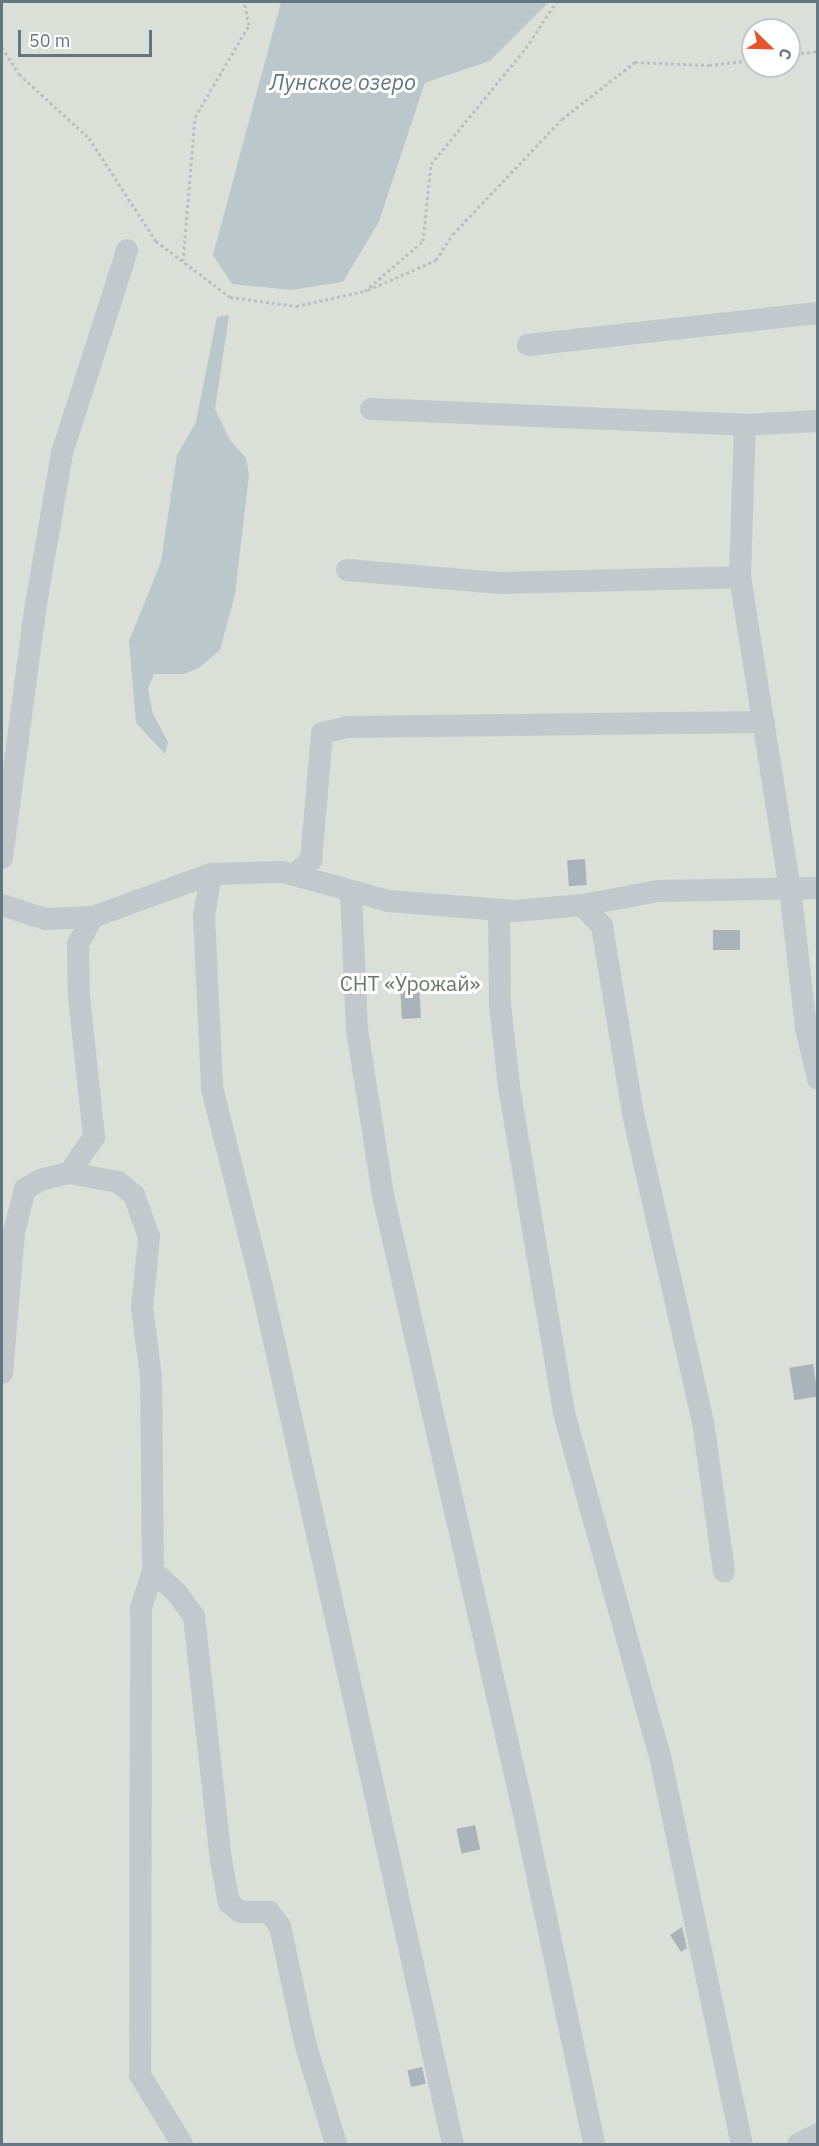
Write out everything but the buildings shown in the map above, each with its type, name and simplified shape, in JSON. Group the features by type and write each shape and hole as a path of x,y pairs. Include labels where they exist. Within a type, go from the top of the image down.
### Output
{"street":[{"path":"2,858 36,604 62,453 127,250"},
{"path":"528,345 818,313"},
{"path":"371,410 745,425 818,421"},
{"path":"745,425 740,577 790,889 806,1028 818,1079"},
{"path":"347,570 500,582 740,577"},
{"path":"294,875 311,860 322,733 347,727 764,722"},
{"path":"2,905 45,919 93,917 211,874 283,872 351,893 387,901 499,910 582,905 658,891 818,888"},
{"path":"211,874 204,916 212,1088 262,1287 453,2145"},
{"path":"351,893 357,1029 384,1195 522,1802 594,2145"},
{"path":"582,905 602,926 633,1114 703,1422 724,1572"},
{"path":"499,910 500,1005 509,1087 564,1413 660,1756 742,2145"},
{"path":"69,1173 94,1137 79,997 78,954 78,944 93,917"},
{"path":"2,1373 14,1232 25,1189 40,1180 69,1173 118,1182 134,1195 149,1237 142,1308 151,1376 153,1571 141,1609 140,2074 182,2145"},
{"path":"153,1571 177,1593 194,1616 221,1860 229,1903 240,1912 269,1912 280,1926 305,2043 336,2145"},
{"path":"798,2145 818,2134"}],"path":[{"path":"183,261 195,117 249,25 244,2"},
{"path":"365,291 423,241 431,164 526,48 556,2"},
{"path":"2,47 19,74 89,138 156,241 230,297 296,306 365,291 436,260 453,234 562,119 635,62 708,65 741,61"},
{"path":"801,53 818,51"}],"green space":[{"name":"СНТ «Урожай»","path":"2,2 281,2 292,290 343,282 379,222 425,83 490,61 549,2 817,2 817,2144 2,2144"}],"water":[{"name":"Лунское озеро","path":"281,2 549,2 490,61 425,83 379,222 343,282 292,290 232,284 213,255"},
{"path":"229,315 215,409 230,440 246,458 249,474 235,594 220,650 199,668 184,674 154,674 148,688 153,714 168,742 165,754 136,723 129,641 161,562 177,455 196,422 217,317"}]}
